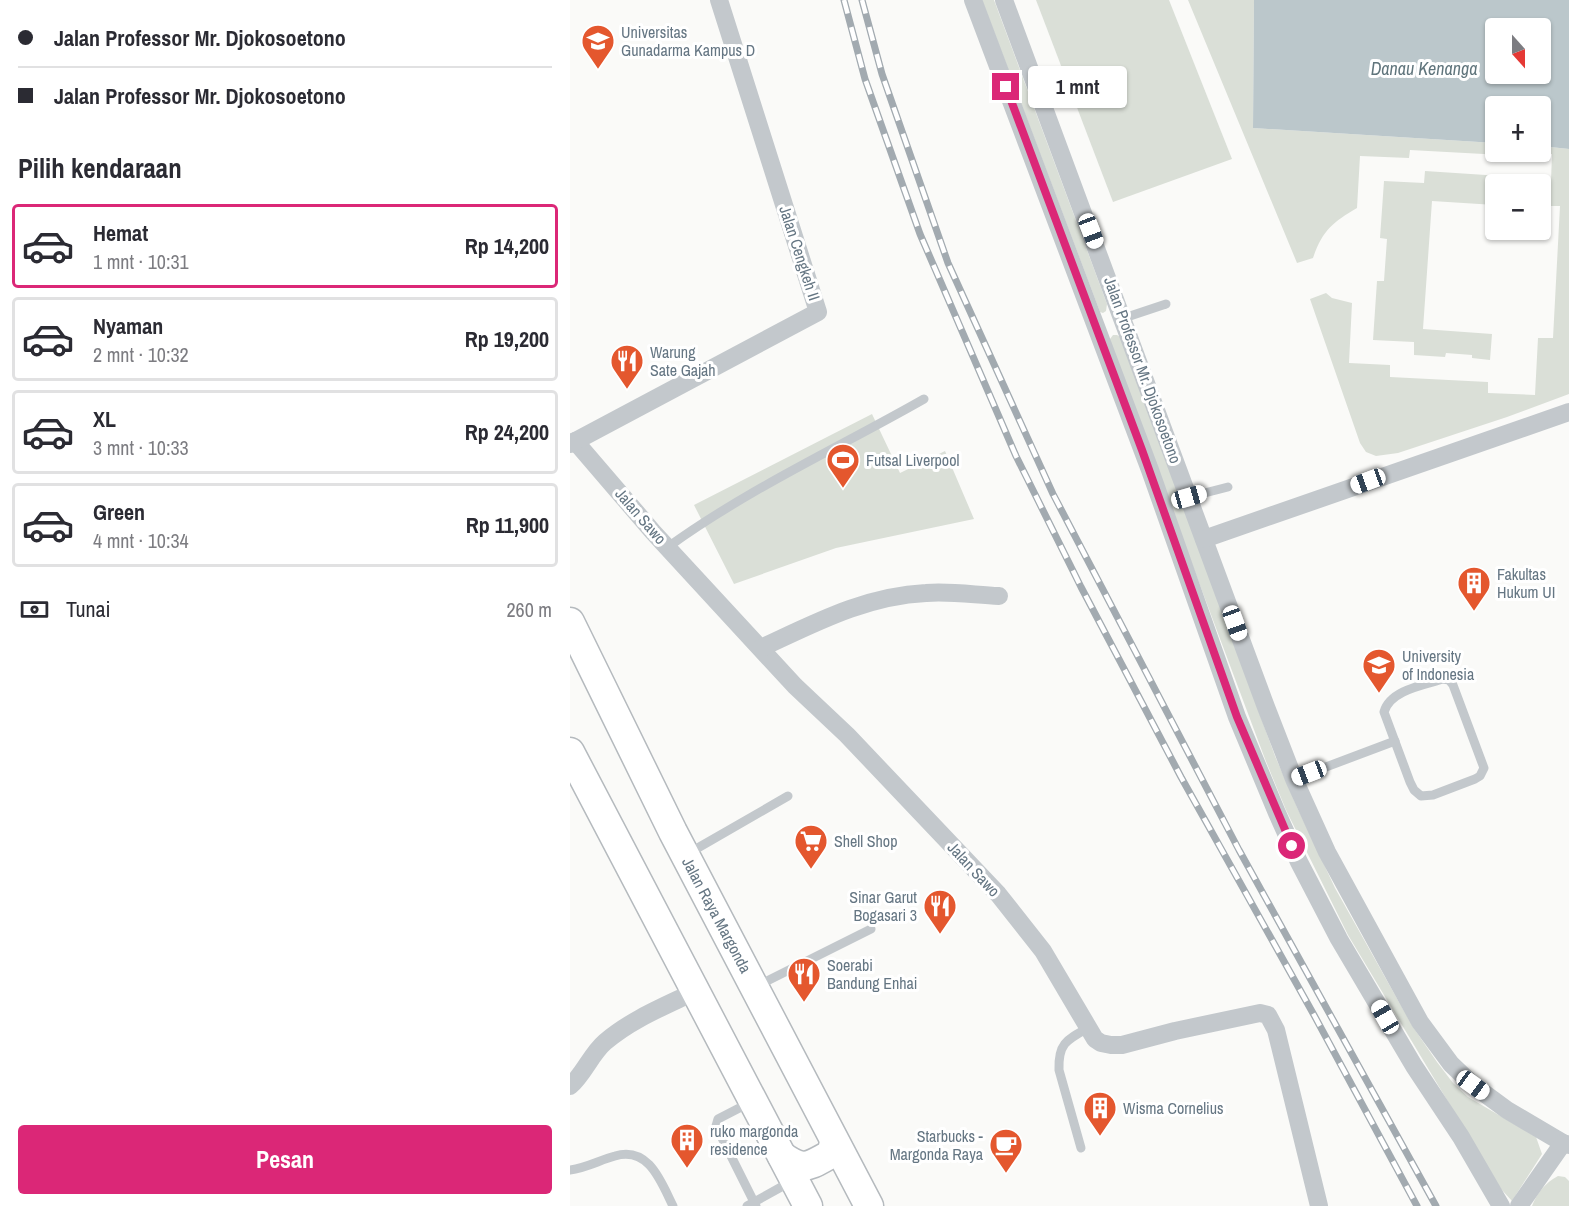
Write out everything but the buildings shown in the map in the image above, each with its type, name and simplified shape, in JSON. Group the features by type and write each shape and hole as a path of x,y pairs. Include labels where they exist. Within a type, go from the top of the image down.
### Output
{"main road":[{"name":"Jalan Raya Margonda","path":"570,622 637,762 834,1143 869,1206"},
{"path":"570,752 797,1186"},
{"path":"797,1186 797,1166 810,1165 831,1154 834,1143"},
{"path":"797,1186 809,1188 818,1180 837,1171 851,1175"}],"street":[{"name":"Jalan Cengkeh II","path":"572,442 818,312 719,0"},
{"name":"Jalan Professor Mr. Djokosoetono","path":"973,0 1154,481 1237,717 1277,813 1340,939 1414,1066 1461,1137 1501,1206"},
{"name":"Jalan Professor Mr. Djokosoetono","path":"1005,0 1294,779 1327,852 1420,1022 1451,1064 1473,1085 1507,1110 1567,1148"},
{"path":"1097,327 1124,318"},
{"path":"1204,539 1569,412"},
{"name":"Jalan Sawo","path":"572,442 795,686 847,735 998,894 1043,951 1088,1028 1101,1043 1122,1045 1260,1013 1268,1015 1276,1030 1319,1206"},
{"path":"761,648 867,602 927,592 999,596"},
{"path":"570,1086 603,1043 645,1016 696,991"},
{"path":"1519,1206 1567,1148"}],"lane":[{"path":"1124,318 1166,304"},
{"path":"668,547 705,520 745,496 924,399"},
{"path":"1189,497 1228,487"},
{"path":"1449,680 1453,685 1484,768 1480,776 1475,779 1433,795 1421,796 1410,782 1395,741 1384,712 1390,700 1431,682 1449,680"},
{"path":"1294,779 1395,741"},
{"path":"685,855 788,796"},
{"path":"755,987 871,929"},
{"path":"1081,1148 1058,1064 1064,1042 1088,1028"},
{"path":"753,1101 727,1113 716,1122 753,1205 797,1186"},
{"path":"570,1170 627,1153 641,1157 655,1169 673,1206"}],"shaded area":[{"path":"982,0 994,0 1107,304 1106,311 1103,313 1100,312"},
{"path":"1036,0 1169,0 1232,159 1113,202"},
{"path":"1188,0 1254,0 1253,128 1485,142 1485,154 1410,150 1409,158 1360,156 1357,208 1329,228 1320,241 1313,258 1297,263"},
{"path":"1551,147 1569,149 1569,394 1398,453 1376,456 1366,452 1360,443 1310,299 1326,293 1332,298 1352,303 1349,363 1390,365 1390,377 1488,382 1488,393 1535,395 1538,338 1553,338 1560,206 1551,206"},
{"path":"1425,171 1485,175 1485,204 1432,201 1423,329 1492,334 1490,360 1472,358 1472,355 1446,353 1445,357 1414,355 1414,342 1373,340 1377,281 1384,281 1387,239 1380,238 1384,181 1424,183"},
{"path":"1113,335 1122,338 1275,756 1335,888 1413,1027 1453,1083 1468,1097 1536,1137 1542,1154 1512,1201 1501,1189 1348,935 1286,810 1112,350 1110,339"},
{"name":"Futsal Liverpool","path":"872,414 900,473 945,451 974,519 836,548 734,584 694,505"},
{"path":"1558,1176 1565,1177 1569,1181 1569,1206 1532,1206 1542,1189"}],"water":[{"name":"Danau Kenanga","path":"1254,0 1569,0 1569,149 1551,147 1551,96 1485,96 1485,142 1253,128"}],"railway":[{"path":"844,0 865,79 920,234 1016,456 1081,587 1181,777 1314,1015 1417,1206"},
{"path":"862,0 882,74 948,263 1053,494 1239,850 1436,1206"}],"place":[{"name":"Universitas Gunadarma Kampus D","path":"598,70"},
{"name":"Warung Sate Gajah","path":"627,390"},
{"name":"Futsal Liverpool","path":"843,489"},
{"name":"Fakultas Hukum UI","path":"1474,612"},
{"name":"University of Indonesia","path":"1379,694"},
{"name":"Shell Shop","path":"811,870"},
{"name":"Sinar Garut Bogasari 3","path":"940,935"},
{"name":"Soerabi Bandung Enhai","path":"804,1003"},
{"name":"Wisma Cornelius","path":"1100,1137"},
{"name":"ruko margonda residence","path":"687,1169"},
{"name":"Starbucks - Margonda Raya","path":"1006,1174"}],"route":[{"path":"1006,87 1097,327 1237,717 1292,846"}]}
